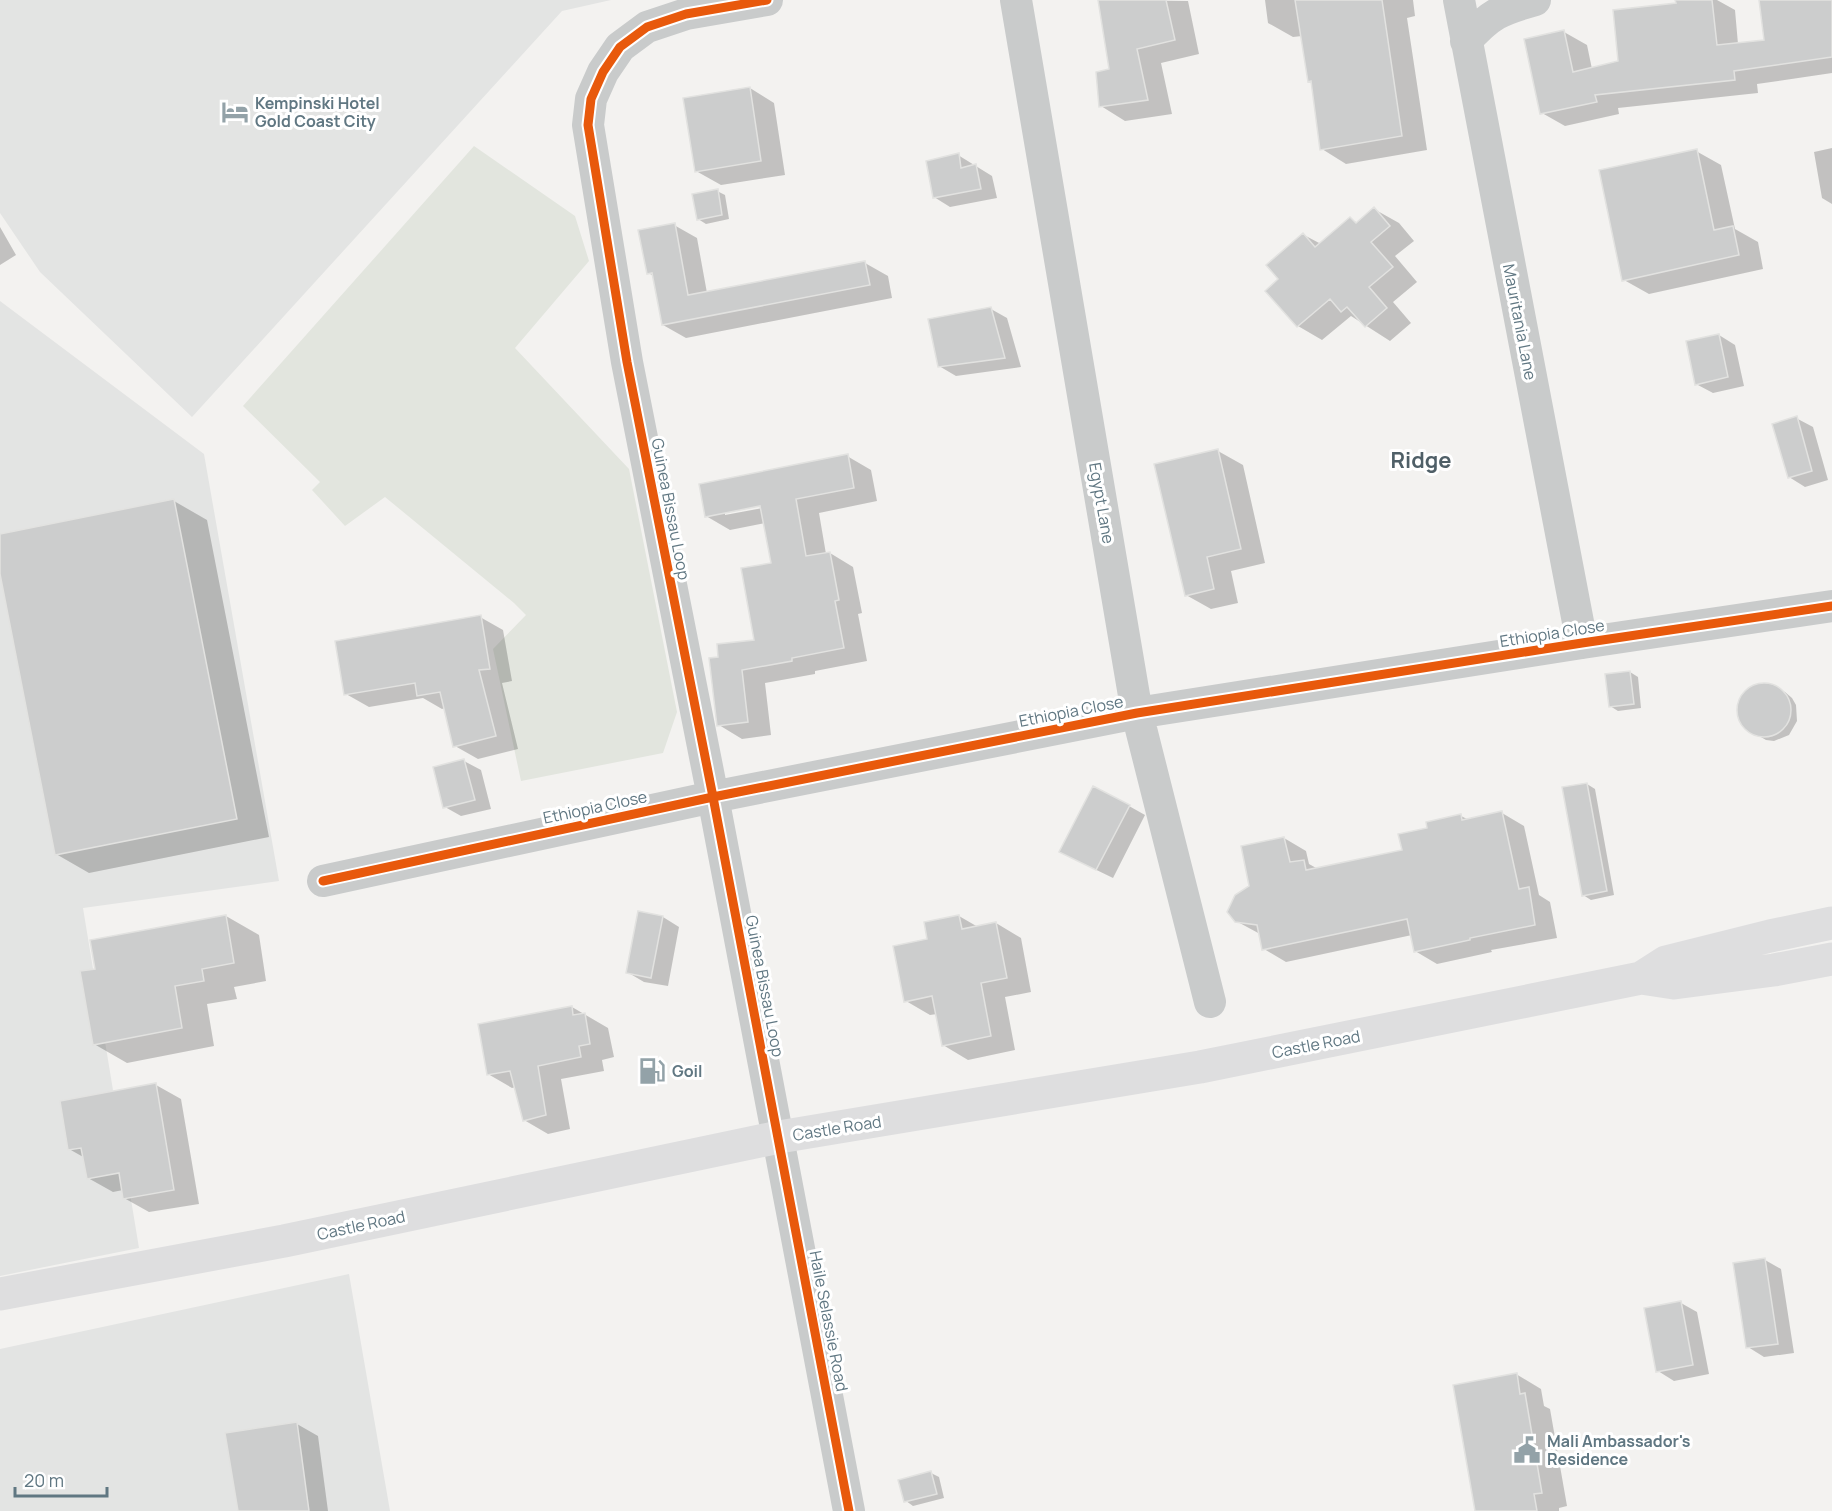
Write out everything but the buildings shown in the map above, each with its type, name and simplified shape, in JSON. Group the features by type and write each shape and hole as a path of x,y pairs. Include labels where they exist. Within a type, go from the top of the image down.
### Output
{"main road":[{"name":"Castle Road","path":"1641,978 1666,962 1832,923"},
{"name":"Castle Road","path":"0,1294 284,1241 778,1137 1200,1067 1641,978 1674,983 1774,970 1832,959"}],"street":[{"name":"Guinea Bissau Loop","path":"767,0 686,14 647,27 620,47 603,72 591,99 588,125 627,362 778,1137"},
{"name":"Egypt Lane","path":"1016,0 1137,713 1210,1002"},
{"name":"Mauritania Lane","path":"1459,0 1582,643"},
{"path":"1466,41 1484,21 1507,8 1535,0"},
{"name":"Ethiopia Close","path":"323,881 713,797 1137,713 1832,606"},
{"name":"Haile Selassie Road","path":"778,1137 849,1511"}],"shaded area":[{"name":"Kempinski Hotel Gold Coast City","path":"0,0 611,0 562,11 192,417 40,272 0,213"},
{"path":"474,146 575,216 589,261 515,348 629,469 677,712 663,753 521,781 493,649 526,615 385,497 345,526 312,490 320,482 243,406"},
{"path":"0,301 204,454 279,881 83,908 139,1248 0,1276"},
{"path":"349,1274 390,1511 0,1511 0,1349"}],"cycle path":[{"path":"767,0 686,14 647,27 620,47 603,72 591,99 588,125 627,362 713,797 849,1511"},
{"path":"323,881 713,797 1137,713 1832,606"}],"place":[{"name":"Kempinski Hotel Gold Coast City","path":"235,112"},
{"name":"Goil","path":"652,1071"},
{"name":"Mali Ambassador's Residence","path":"1527,1450"}],"district":[{"name":"Ridge","path":"1421,460"}]}
